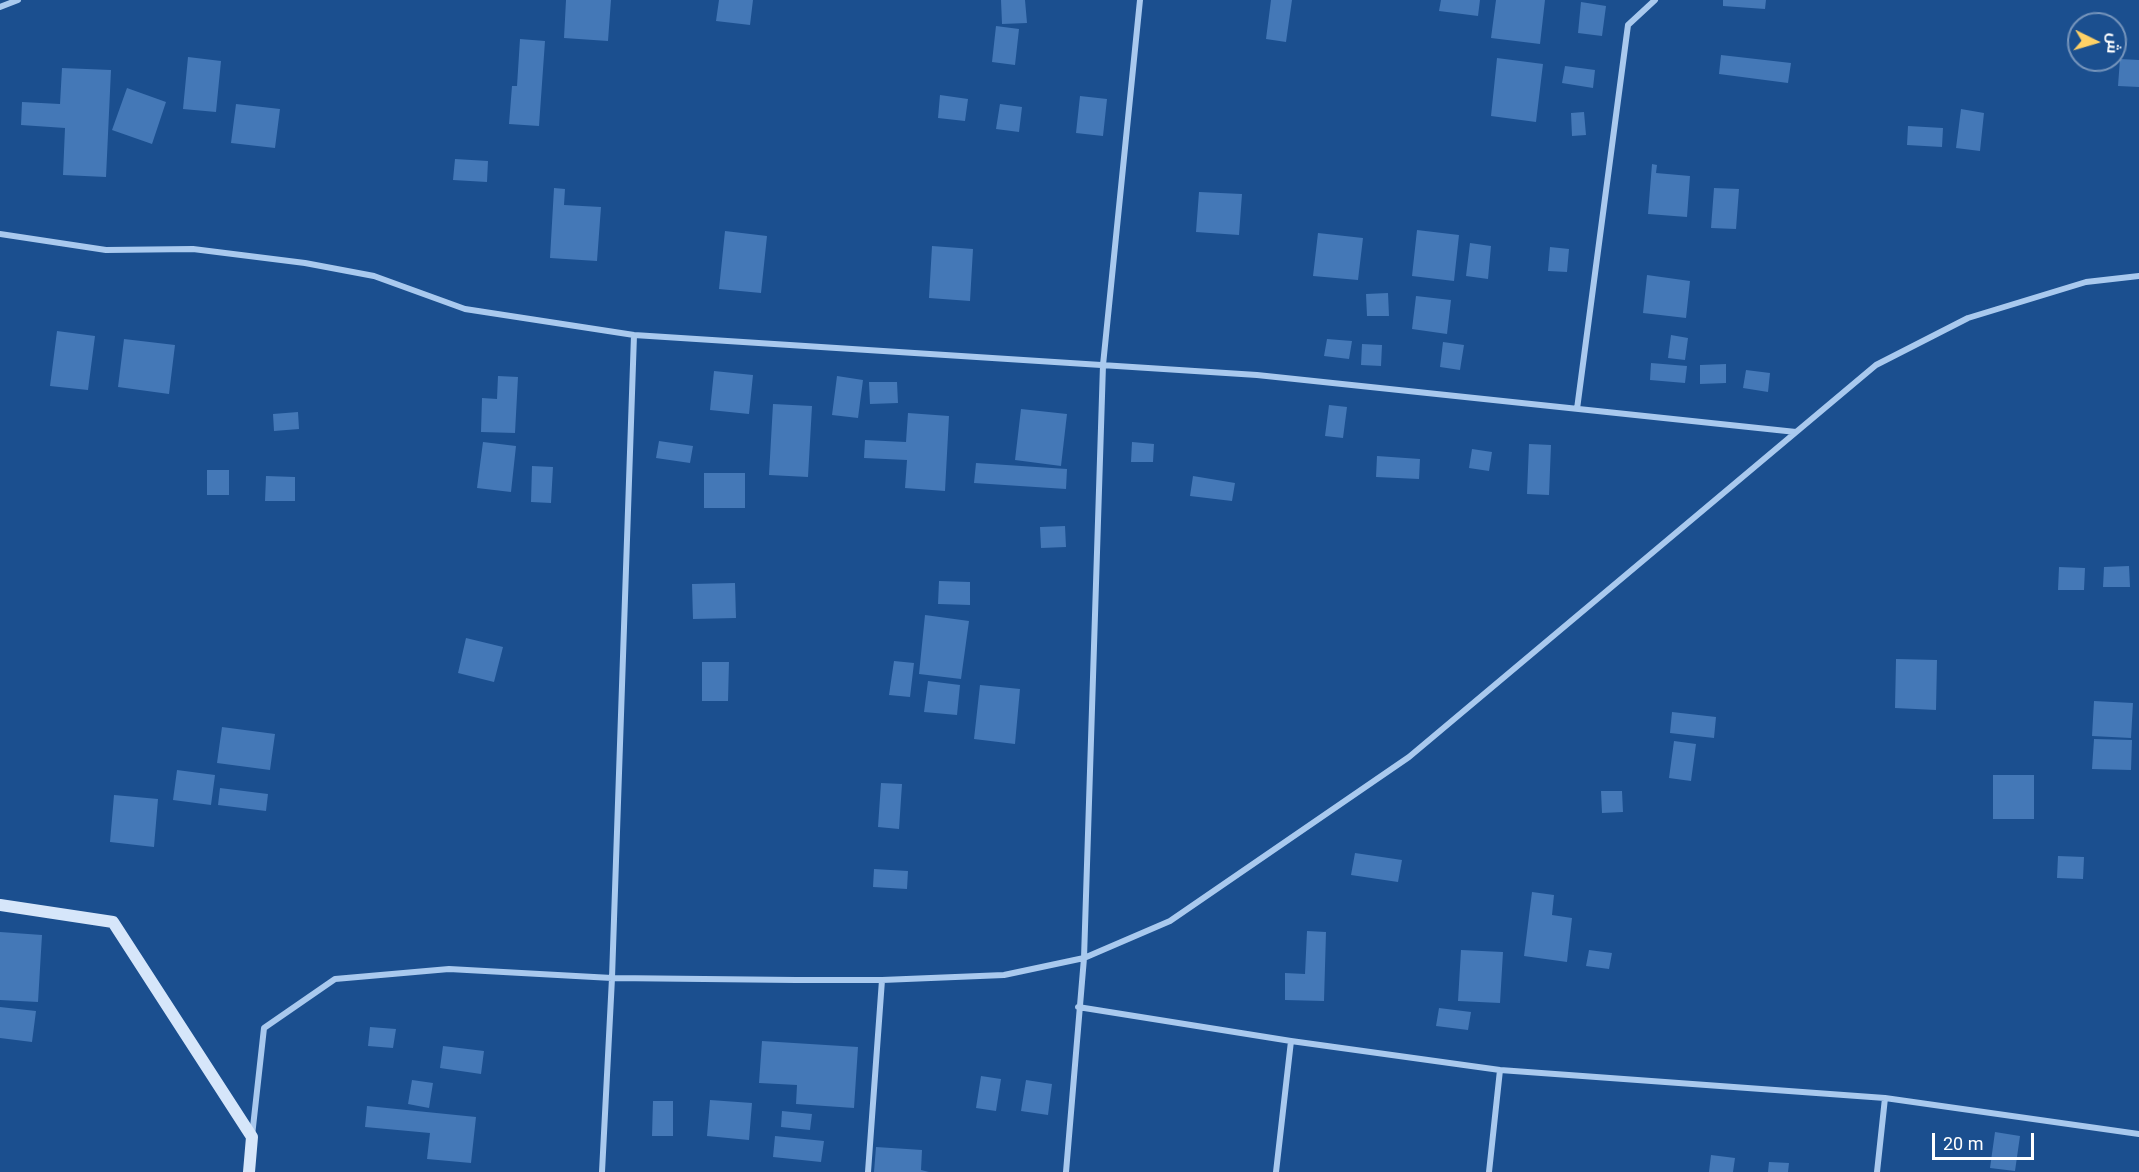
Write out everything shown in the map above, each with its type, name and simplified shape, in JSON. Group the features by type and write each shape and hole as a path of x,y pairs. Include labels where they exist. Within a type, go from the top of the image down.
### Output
{"street":[{"path":"0,7 18,0"},
{"path":"1066,1172 1078,1007 1084,958 1103,365 1140,0"},
{"path":"1577,409 1628,25 1655,0"},
{"path":"0,234 106,250 193,249 306,263 374,276 465,309 634,335 1257,375 1796,432"},
{"path":"249,1172 264,1028 335,979 449,969 612,978 882,980 1004,975 1084,958 1170,921 1409,757 1876,365 1968,318 2086,282 2139,276"},
{"path":"602,1172 612,978 634,335"},
{"path":"0,905 113,922 252,1137"},
{"path":"868,1172 882,980"},
{"path":"1078,1007 1291,1041 1500,1070 1885,1098 2139,1134"},
{"path":"1276,1172 1291,1041"},
{"path":"1489,1172 1500,1070"},
{"path":"1877,1172 1885,1098"}],"building":[{"path":"566,0 611,0 608,41 564,38"},
{"path":"719,0 753,0 750,25 716,21"},
{"path":"1001,0 1025,0 1027,23 1002,24"},
{"path":"1271,0 1292,0 1286,42 1266,39"},
{"path":"1441,0 1480,0 1478,16 1439,11"},
{"path":"1496,0 1545,0 1540,44 1491,38"},
{"path":"1723,0 1766,0 1765,9 1723,6"},
{"path":"1581,2 1606,6 1602,36 1578,33"},
{"path":"996,26 1019,29 1015,65 992,62"},
{"path":"520,39 545,41 539,126 509,124 512,86 517,86"},
{"path":"1721,55 1791,63 1788,83 1719,74"},
{"path":"188,57 221,61 216,112 183,109"},
{"path":"1497,58 1543,64 1536,122 1491,116"},
{"path":"2127,59 2139,60 2139,87 2118,86 2119,72 2127,72"},
{"path":"1565,66 1595,70 1593,88 1562,83"},
{"path":"62,68 111,70 106,177 63,175 65,128 21,125 22,102 60,104"},
{"path":"127,88 166,102 152,144 112,130"},
{"path":"940,95 968,99 965,121 938,118"},
{"path":"1080,96 1107,99 1103,136 1076,133"},
{"path":"236,104 280,109 275,148 231,143"},
{"path":"1000,104 1022,107 1019,132 996,129"},
{"path":"1961,109 1984,113 1980,151 1956,148"},
{"path":"1584,112 1586,135 1572,136 1571,113"},
{"path":"1908,126 1943,128 1942,147 1907,145"},
{"path":"455,159 488,161 487,182 453,180"},
{"path":"1652,164 1657,165 1656,173 1690,176 1687,217 1648,214"},
{"path":"554,188 565,189 564,205 601,207 597,261 550,258"},
{"path":"1714,188 1739,189 1736,229 1711,228"},
{"path":"1199,192 1242,194 1239,235 1196,232"},
{"path":"1417,230 1459,235 1454,281 1412,276"},
{"path":"725,231 767,236 761,293 719,289"},
{"path":"1318,233 1363,238 1358,280 1313,276"},
{"path":"1470,243 1491,246 1488,279 1466,276"},
{"path":"932,246 973,249 970,301 929,298"},
{"path":"1550,247 1569,249 1567,272 1548,271"},
{"path":"1647,275 1690,281 1686,318 1643,313"},
{"path":"1388,293 1389,316 1367,316 1366,294"},
{"path":"1416,296 1451,300 1447,334 1412,329"},
{"path":"57,331 95,336 88,390 50,386"},
{"path":"1671,335 1688,338 1685,360 1668,358"},
{"path":"124,339 175,345 169,394 118,387"},
{"path":"1327,339 1352,341 1349,359 1324,356"},
{"path":"1443,342 1464,345 1460,370 1440,367"},
{"path":"1362,344 1382,345 1381,366 1361,365"},
{"path":"1651,363 1687,366 1685,383 1650,380"},
{"path":"1726,364 1726,383 1700,384 1700,365"},
{"path":"1746,370 1770,373 1768,392 1743,388"},
{"path":"714,371 753,375 749,414 710,410"},
{"path":"498,376 518,377 515,433 481,432 482,398 497,399"},
{"path":"837,376 863,380 858,418 832,415"},
{"path":"869,382 897,382 898,403 870,404"},
{"path":"773,404 812,406 808,477 769,475"},
{"path":"1329,405 1347,407 1343,438 1325,436"},
{"path":"1021,409 1067,414 1061,466 1015,460"},
{"path":"298,412 299,429 274,431 273,414"},
{"path":"908,413 949,416 945,491 905,488 907,460 864,458 865,440 906,442"},
{"path":"659,441 693,446 690,463 656,458"},
{"path":"483,442 516,446 511,492 477,488"},
{"path":"1132,442 1154,444 1153,462 1131,462"},
{"path":"1529,444 1551,445 1549,495 1527,494"},
{"path":"1472,449 1492,452 1489,471 1469,468"},
{"path":"1377,456 1420,459 1419,479 1376,477"},
{"path":"976,463 1067,469 1066,489 974,483"},
{"path":"532,466 553,467 551,503 531,502"},
{"path":"207,470 229,470 229,495 207,495"},
{"path":"704,473 745,473 745,508 704,508"},
{"path":"266,476 295,477 295,501 265,501"},
{"path":"1193,476 1235,483 1232,501 1190,496"},
{"path":"1065,526 1066,547 1041,548 1040,527"},
{"path":"2129,566 2130,587 2103,587 2104,567"},
{"path":"2059,567 2085,568 2084,590 2058,590"},
{"path":"939,581 970,582 970,605 938,604"},
{"path":"735,583 736,618 693,619 692,584"},
{"path":"925,615 969,621 961,679 919,674"},
{"path":"466,638 503,647 494,682 458,673"},
{"path":"1896,659 1937,660 1936,710 1895,708"},
{"path":"894,661 914,663 910,697 889,695"},
{"path":"702,662 729,662 728,701 702,701"},
{"path":"928,681 960,685 957,715 924,712"},
{"path":"980,685 1020,689 1015,744 974,739"},
{"path":"2094,701 2133,703 2131,738 2092,736"},
{"path":"1672,712 1716,717 1714,738 1670,733"},
{"path":"222,727 275,734 270,770 217,763"},
{"path":"2094,739 2132,740 2131,770 2092,769"},
{"path":"1674,741 1696,744 1691,781 1669,778"},
{"path":"177,770 215,775 211,805 173,800"},
{"path":"1993,775 2034,775 2034,819 1993,819"},
{"path":"881,783 902,784 899,829 878,827"},
{"path":"220,788 268,794 266,811 218,805"},
{"path":"1601,791 1622,791 1623,812 1602,813"},
{"path":"114,795 158,799 154,847 110,842"},
{"path":"1355,853 1402,860 1398,882 1351,875"},
{"path":"2058,856 2084,857 2083,879 2057,878"},
{"path":"874,869 908,871 907,889 873,887"},
{"path":"1532,892 1554,895 1552,915 1572,918 1567,962 1524,956"},
{"path":"1307,931 1326,932 1324,1001 1285,1000 1285,973 1305,974"},
{"path":"0,932 42,935 38,1002 0,1000"},
{"path":"1461,950 1503,952 1500,1003 1458,1001"},
{"path":"1589,950 1612,953 1609,969 1586,966"},
{"path":"0,1007 36,1011 32,1042 0,1038"},
{"path":"1439,1008 1471,1012 1468,1030 1436,1026"},
{"path":"370,1027 396,1029 393,1048 368,1046"},
{"path":"762,1041 858,1047 854,1108 796,1104 797,1085 759,1083"},
{"path":"443,1046 484,1051 481,1074 440,1068"},
{"path":"981,1076 1001,1079 996,1111 976,1108"},
{"path":"412,1080 433,1083 429,1108 408,1104"},
{"path":"1026,1080 1052,1084 1048,1115 1021,1111"},
{"path":"710,1100 752,1103 749,1140 707,1136"},
{"path":"653,1101 673,1101 673,1136 652,1136"},
{"path":"367,1106 476,1117 471,1163 427,1159 430,1133 365,1127"},
{"path":"782,1111 812,1114 810,1130 781,1127"},
{"path":"1995,1132 2020,1136 2015,1171 1990,1168"},
{"path":"775,1136 824,1141 821,1162 773,1157"},
{"path":"876,1147 922,1150 921,1170 929,1172 874,1172"},
{"path":"1711,1155 1735,1158 1733,1172 1709,1172"},
{"path":"1769,1162 1789,1163 1788,1172 1768,1172"}]}
